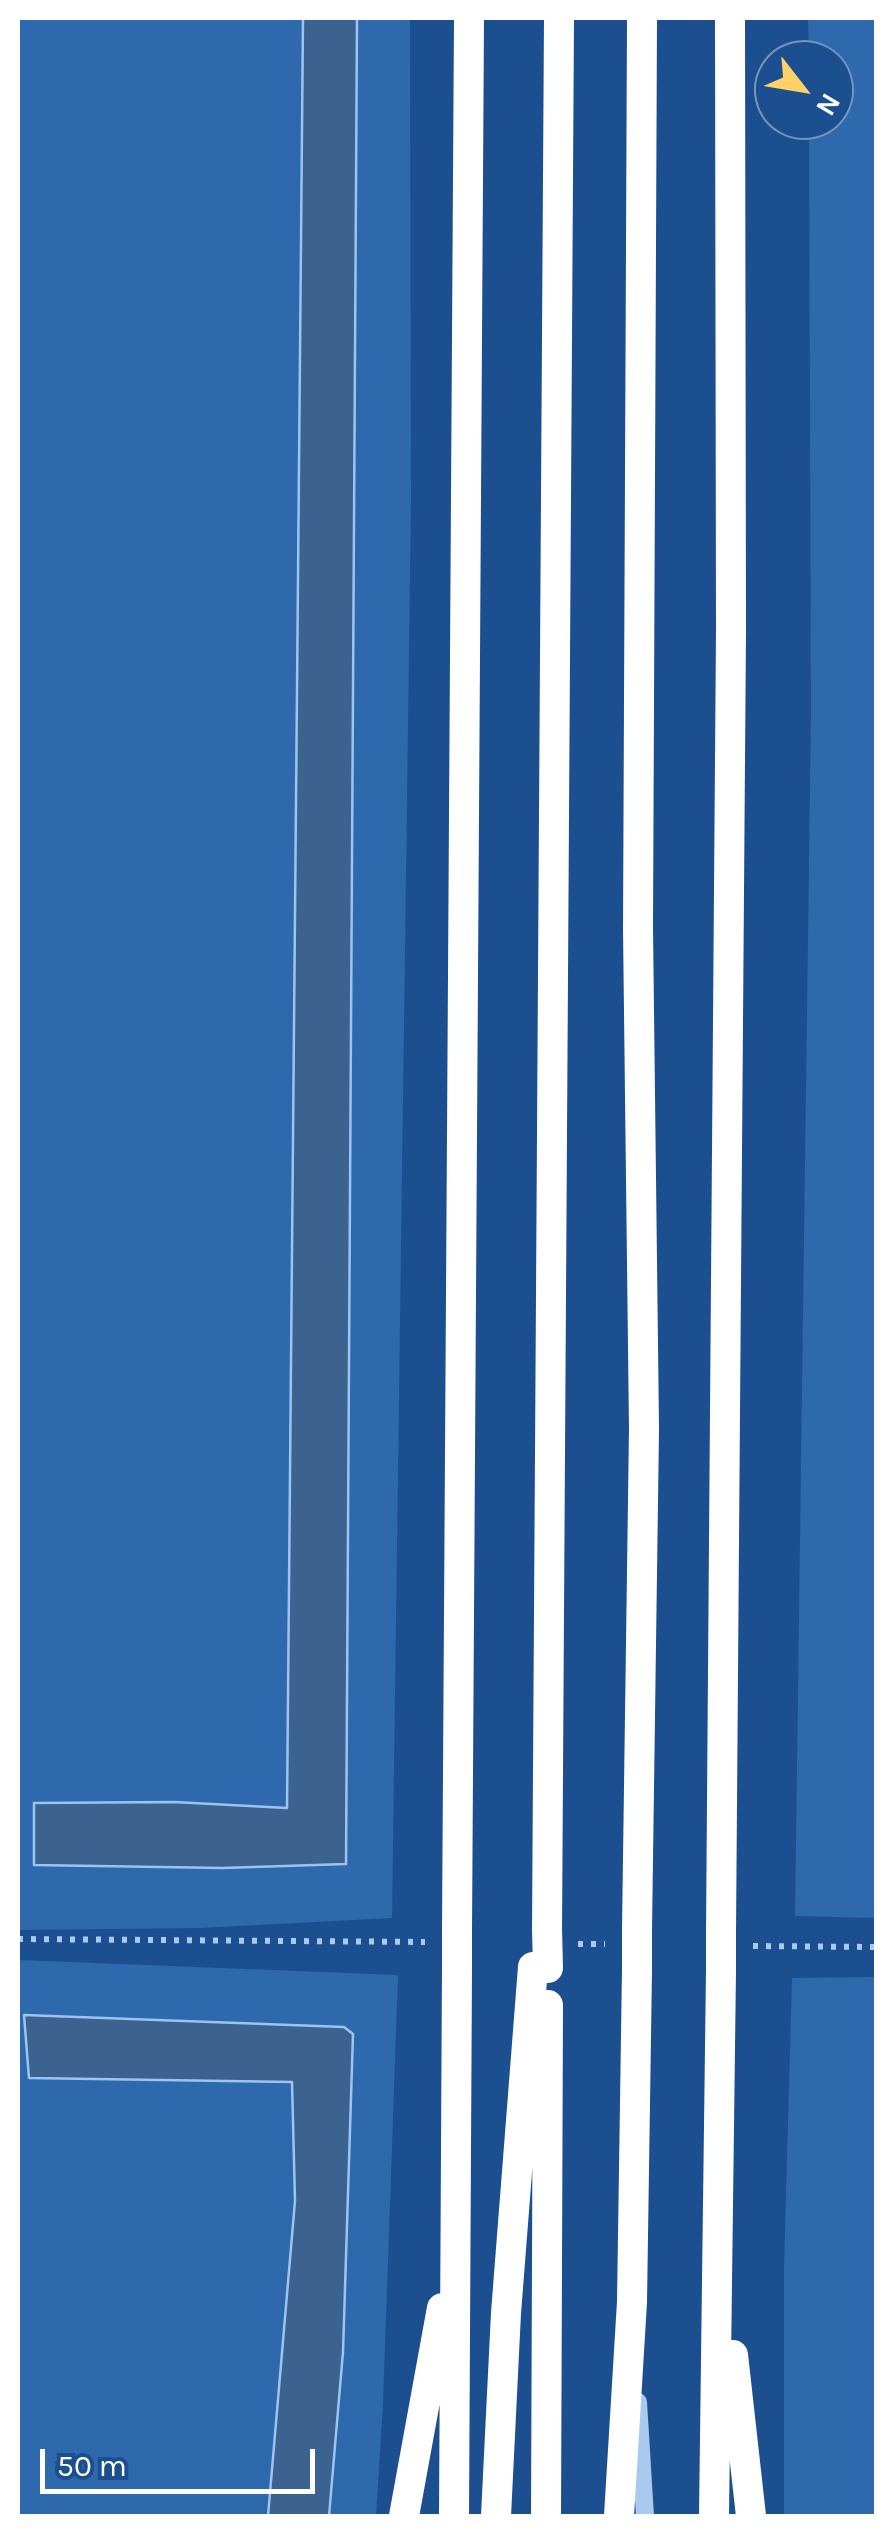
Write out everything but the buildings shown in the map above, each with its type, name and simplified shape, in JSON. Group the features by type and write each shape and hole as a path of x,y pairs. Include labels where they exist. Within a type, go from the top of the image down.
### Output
{"highway":[{"path":"454,2516 469,18"},
{"path":"546,2516 541,1967 547,1800 559,18"},
{"path":"619,2516 632,2302 644,1429 638,928 642,18"},
{"path":"714,2516 720,2230 731,650 730,18"},
{"path":"496,2516 506,2313 541,1967"},
{"path":"720,2230 751,2516"},
{"path":"404,2516 455,2239"}],"lane":[{"path":"632,2302 645,2516"}],"path":[{"path":"18,1939 103,1938"}],"shaded area":[{"path":"18,18 303,18 287,1808 174,1802 146,1866 222,1868 346,1863 357,18 410,18 411,503 392,1918 200,1928 18,1930"},
{"path":"303,18 357,18 346,1864 222,1868 34,1865 34,1803 174,1802 287,1808"},
{"path":"808,18 876,18 876,1918 795,1916 811,711 809,140 854,140 854,40 809,40"},
{"path":"18,1960 398,1975 376,2516 329,2516 343,2352 353,2034 344,2027 25,2015 30,2078 292,2082 295,2201 268,2516 18,2516"},
{"path":"876,1977 876,2516 784,2516 784,2267 792,1978"},
{"path":"24,2015 344,2027 353,2034 343,2352 329,2516 268,2516 295,2201 292,2082 29,2078"}]}
